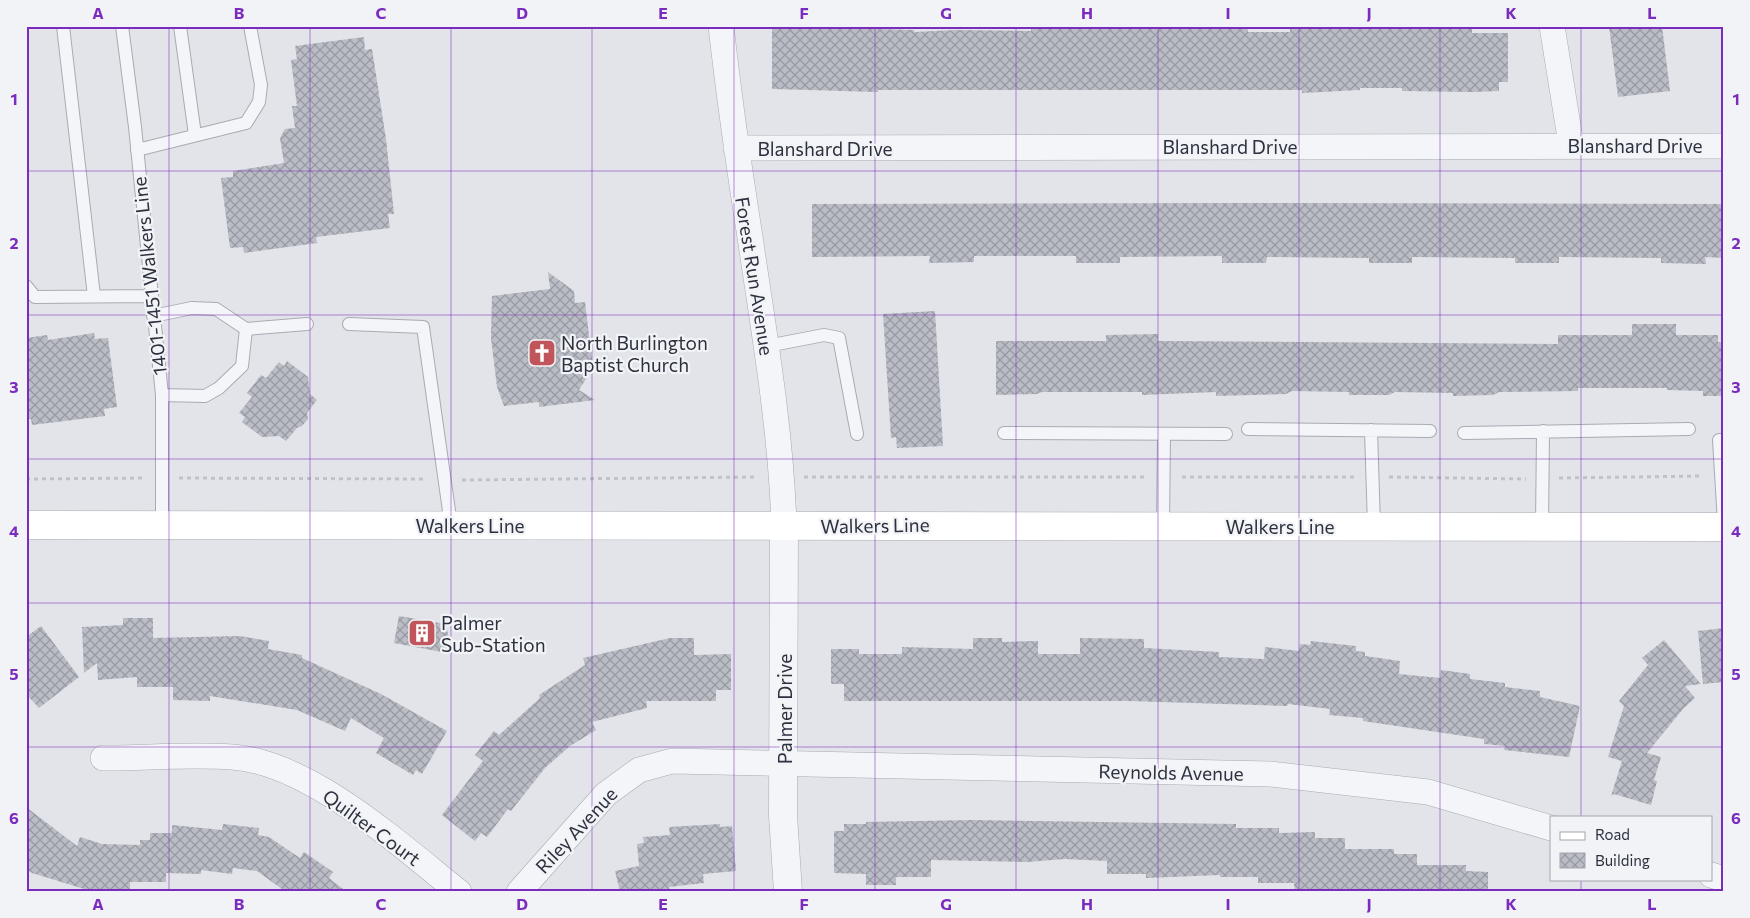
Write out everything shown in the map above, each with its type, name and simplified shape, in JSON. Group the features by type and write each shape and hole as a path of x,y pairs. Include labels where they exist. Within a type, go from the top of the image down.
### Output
{"main road":[{"name":"Walkers Line","path":"26,525 1724,527"}],"street":[{"name":"Forest Run Avenue","path":"721,26 736,148 767,346 782,477 784,526"},
{"path":"1552,26 1571,144"},
{"name":"Blanshard Drive","path":"736,148 1571,144 1724,146"},
{"name":"Palmer Drive","path":"784,526 783,815 788,892"},
{"name":"Quilter Court","path":"103,758 234,757 274,767 322,790 362,815 459,892"},
{"name":"Riley Avenue","path":"519,892 606,794 640,770 672,761 784,762"},
{"name":"Reynolds Avenue","path":"784,762 1270,774 1428,792 1550,828"},
{"path":"1712,875 1724,879"}],"lane":[{"path":"63,26 94,296"},
{"name":"1401-1451 Walkers Line","path":"122,26 137,150 152,316 162,395 162,526"},
{"path":"180,26 195,136"},
{"path":"137,150 246,123 259,102 261,85 250,26"},
{"path":"26,286 35,297 150,296"},
{"path":"152,316 192,308 216,310 246,329 307,324"},
{"path":"349,324 423,327 451,525"},
{"path":"162,395 205,396 220,388 242,366 246,329"},
{"path":"767,346 824,335 839,338 858,434"},
{"path":"1248,429 1430,431"},
{"path":"1464,434 1689,429"},
{"path":"1371,430 1374,526"},
{"path":"1542,527 1543,431"},
{"path":"1004,433 1226,434"},
{"path":"1164,434 1164,526"},
{"path":"1724,440 1719,440 1724,523"}],"path":[{"path":"26,479 445,480 782,477 1372,477 1542,479 1721,476"}],"building":[{"path":"877,26 877,29 914,30 914,32 956,30 1031,31 1031,26 1248,27 1248,32 1290,32 1290,26 1472,26 1472,33 1508,33 1508,82 1499,82 1499,91 1472,92 1402,91 1402,88 1360,88 1360,90 1302,93 1302,90 878,90 878,92 772,89 772,27"},
{"path":"1609,26 1662,26 1670,91 1618,97"},
{"path":"364,37 365,50 372,49 386,139 394,214 388,214 390,228 316,237 317,243 244,253 243,247 230,248 221,178 233,177 233,171 284,163 280,138 285,129 295,128 292,106 297,106 291,60 297,59 295,46"},
{"path":"812,204 1724,204 1724,258 1705,257 1706,264 1661,263 1661,258 1559,257 1559,263 1515,263 1515,258 1412,257 1412,263 1369,263 1369,258 1267,257 1266,263 1222,263 1222,256 1120,257 1120,263 1076,263 1076,256 974,256 974,262 929,263 930,256 812,257"},
{"name":"North Burlington Baptist Church","path":"548,272 574,291 575,303 585,302 593,368 579,390 595,400 539,407 539,402 504,406 497,387 491,338 492,296 550,289"},
{"path":"935,311 943,446 897,448 896,437 891,438 883,314"},
{"path":"1632,324 1676,324 1676,335 1718,335 1718,342 1724,342 1724,396 1703,396 1703,391 1667,390 1667,388 1578,388 1578,391 1499,392 1493,395 1453,396 1453,393 1395,392 1389,395 1349,395 1349,392 1292,391 1286,394 1216,396 1216,392 1142,395 1142,392 1042,392 1037,394 996,395 996,341 1106,341 1106,335 1158,334 1158,341 1558,344 1558,335 1632,335"},
{"path":"94,333 95,339 108,338 117,407 104,409 105,416 32,425 31,419 26,419 26,338 47,335 48,340"},
{"path":"287,361 308,377 310,394 317,400 307,413 308,419 286,441 279,436 262,437 242,422 245,417 239,413 252,397 247,393 261,375 266,378 279,362 284,366"},
{"name":"Palmer Sub-Station","path":"399,616 446,624 452,654 394,643"},
{"path":"123,618 153,618 153,638 240,636 269,641 268,649 302,655 302,658 381,694 447,731 422,774 416,770 413,775 376,753 384,738 351,718 345,731 297,710 210,696 210,701 173,700 173,687 137,687 137,677 98,680 97,663 84,673 82,627 123,625"},
{"path":"41,626 79,677 39,708 26,694 26,637"},
{"path":"1724,628 1724,682 1703,684 1698,631"},
{"path":"670,638 694,638 694,655 731,654 731,690 716,690 716,701 646,701 647,708 592,722 596,730 570,746 545,768 511,811 508,809 487,837 481,833 475,841 442,815 483,761 475,755 494,731 499,735 540,698 539,695 585,665 583,658"},
{"path":"973,638 1002,638 1002,642 1038,641 1038,654 1080,654 1080,638 1144,639 1144,648 1219,652 1219,657 1264,659 1265,647 1299,651 1300,644 1310,645 1311,641 1356,646 1356,651 1365,652 1365,656 1400,661 1399,674 1440,678 1441,670 1470,674 1470,679 1505,683 1505,687 1540,691 1540,697 1580,706 1569,757 1504,750 1505,746 1484,744 1484,739 1363,721 1363,718 1329,715 1330,709 1288,704 1287,706 1129,701 844,701 844,684 831,684 831,649 859,649 859,654 902,654 902,647 973,649"},
{"path":"1664,640 1701,684 1685,686 1695,698 1683,709 1647,753 1661,757 1654,780 1657,781 1651,805 1614,794 1611,796 1622,761 1608,757 1624,706 1619,701 1648,665 1642,658"},
{"path":"26,807 77,846 80,837 102,844 140,845 140,840 150,840 150,833 172,833 172,825 222,830 223,824 259,828 258,835 269,837 300,858 304,852 333,872 329,878 347,892 286,892 257,871 233,868 232,874 201,870 201,874 166,873 166,882 130,882 130,892 94,892 32,873 26,869"},
{"path":"972,820 1236,824 1236,828 1279,828 1279,833 1315,832 1315,838 1345,838 1345,849 1394,849 1394,854 1417,854 1417,865 1466,865 1466,871 1488,872 1488,892 1295,892 1294,883 1258,883 1258,877 1220,877 1220,875 1146,878 1146,874 1107,874 1107,861 1065,859 1027,862 931,860 931,877 896,877 896,885 866,885 866,874 834,873 834,831 844,831 844,824"},
{"path":"720,824 720,827 732,826 736,871 703,874 704,883 669,887 670,890 620,892 615,871 639,866 637,844 644,843 643,837 670,835 669,827"}],"place":[{"name":"North Burlington Baptist Church","path":"542,353"},
{"name":"Palmer Sub-Station","path":"422,633"}]}
